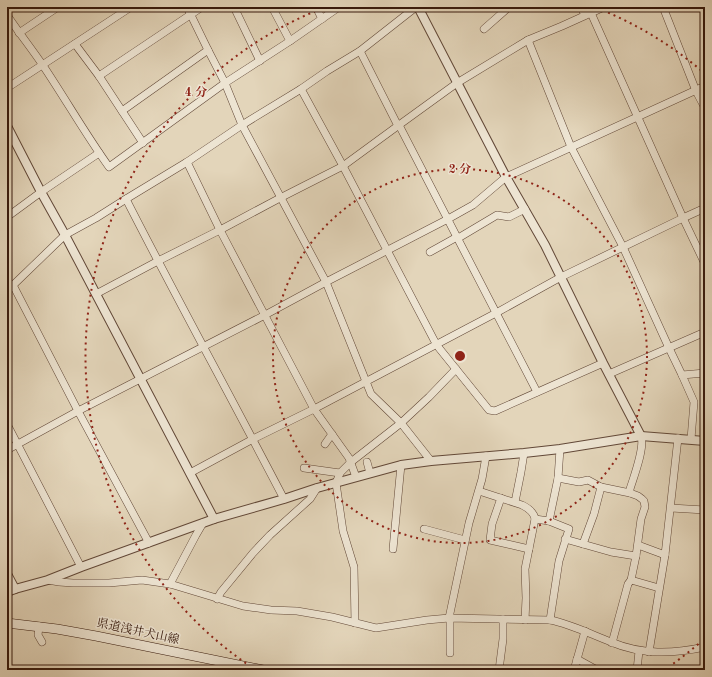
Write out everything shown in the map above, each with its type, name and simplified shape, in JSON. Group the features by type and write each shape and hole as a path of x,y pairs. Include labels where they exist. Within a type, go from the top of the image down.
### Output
{"main road":[{"name":"県道浅井犬山線","path":"7,624 39,626 96,636 263,670"}],"street":[{"path":"19,33 58,7"},
{"path":"7,88 43,66 131,7"},
{"path":"187,7 225,83 242,125 326,282 371,394 401,423 431,461"},
{"path":"99,76 202,7"},
{"path":"234,7 260,61"},
{"path":"272,7 290,41"},
{"path":"316,7 322,19"},
{"path":"7,15 43,66 109,167 225,83 340,7"},
{"path":"7,291 65,235 96,218 187,162 242,125 360,51 417,7 506,177 525,209 561,277 641,436 642,440 639,458 630,492"},
{"path":"484,29 509,7"},
{"path":"581,7 588,14 638,116 705,264"},
{"path":"96,294 343,166 458,83 528,40 604,7"},
{"path":"663,7 696,90 705,108"},
{"path":"528,40 571,147 623,247 694,402 691,439"},
{"path":"74,44 99,76 143,143"},
{"path":"122,111 208,50"},
{"path":"360,51 537,392"},
{"path":"7,450 448,219 473,205 506,177 705,86"},
{"path":"301,89 436,344 489,410 494,411 603,363"},
{"path":"8,131 65,235 214,519"},
{"path":"7,217 99,153"},
{"path":"187,162 220,230 314,409 351,462 356,477"},
{"path":"126,199 284,499"},
{"path":"190,473 496,313 561,277 705,208"},
{"path":"430,252 460,237 497,215 509,217 525,209"},
{"path":"13,285 78,412 149,543"},
{"path":"609,374 705,332"},
{"path":"355,624 354,567 344,532 336,483 340,473 351,462 401,423 456,369"},
{"path":"682,375 705,373"},
{"path":"510,404 512,412"},
{"path":"7,424 81,566"},
{"path":"325,444 332,434"},
{"path":"7,574 11,590 48,580 81,566 214,519 317,488 401,465 560,449 641,436 705,440"},
{"path":"649,652 665,555 678,438"},
{"path":"549,521 558,478 560,449"},
{"path":"515,502 524,453"},
{"path":"450,653 449,618 469,522 479,491 486,456"},
{"path":"367,462 370,473"},
{"path":"393,549 401,465"},
{"path":"304,468 340,473"},
{"path":"558,478 579,482 588,480 601,487 630,492 644,501 645,507 641,519 638,545 631,580 625,591 612,643"},
{"path":"583,544 594,514 601,487"},
{"path":"217,599 221,592 270,535 310,499 317,488"},
{"path":"479,491 515,502 528,508 535,519 525,569 525,620"},
{"path":"501,498 492,524 490,540 529,549"},
{"path":"670,508 705,510"},
{"path":"535,519 549,521 568,529 559,561 550,620"},
{"path":"170,584 203,523"},
{"path":"424,529 466,540"},
{"path":"565,539 611,552 636,556"},
{"path":"638,545 665,555"},
{"path":"48,580 80,584 142,580 170,584 243,606 271,610 297,611 332,617 355,624 376,628 449,618 550,620 561,622 612,643 639,651 677,652 705,647"},
{"path":"631,580 659,588"},
{"path":"499,670 503,639 503,619"},
{"path":"39,626 38,635 42,642"},
{"path":"574,670 585,631"},
{"path":"637,670 639,651"},
{"path":"578,659 597,670"}]}
